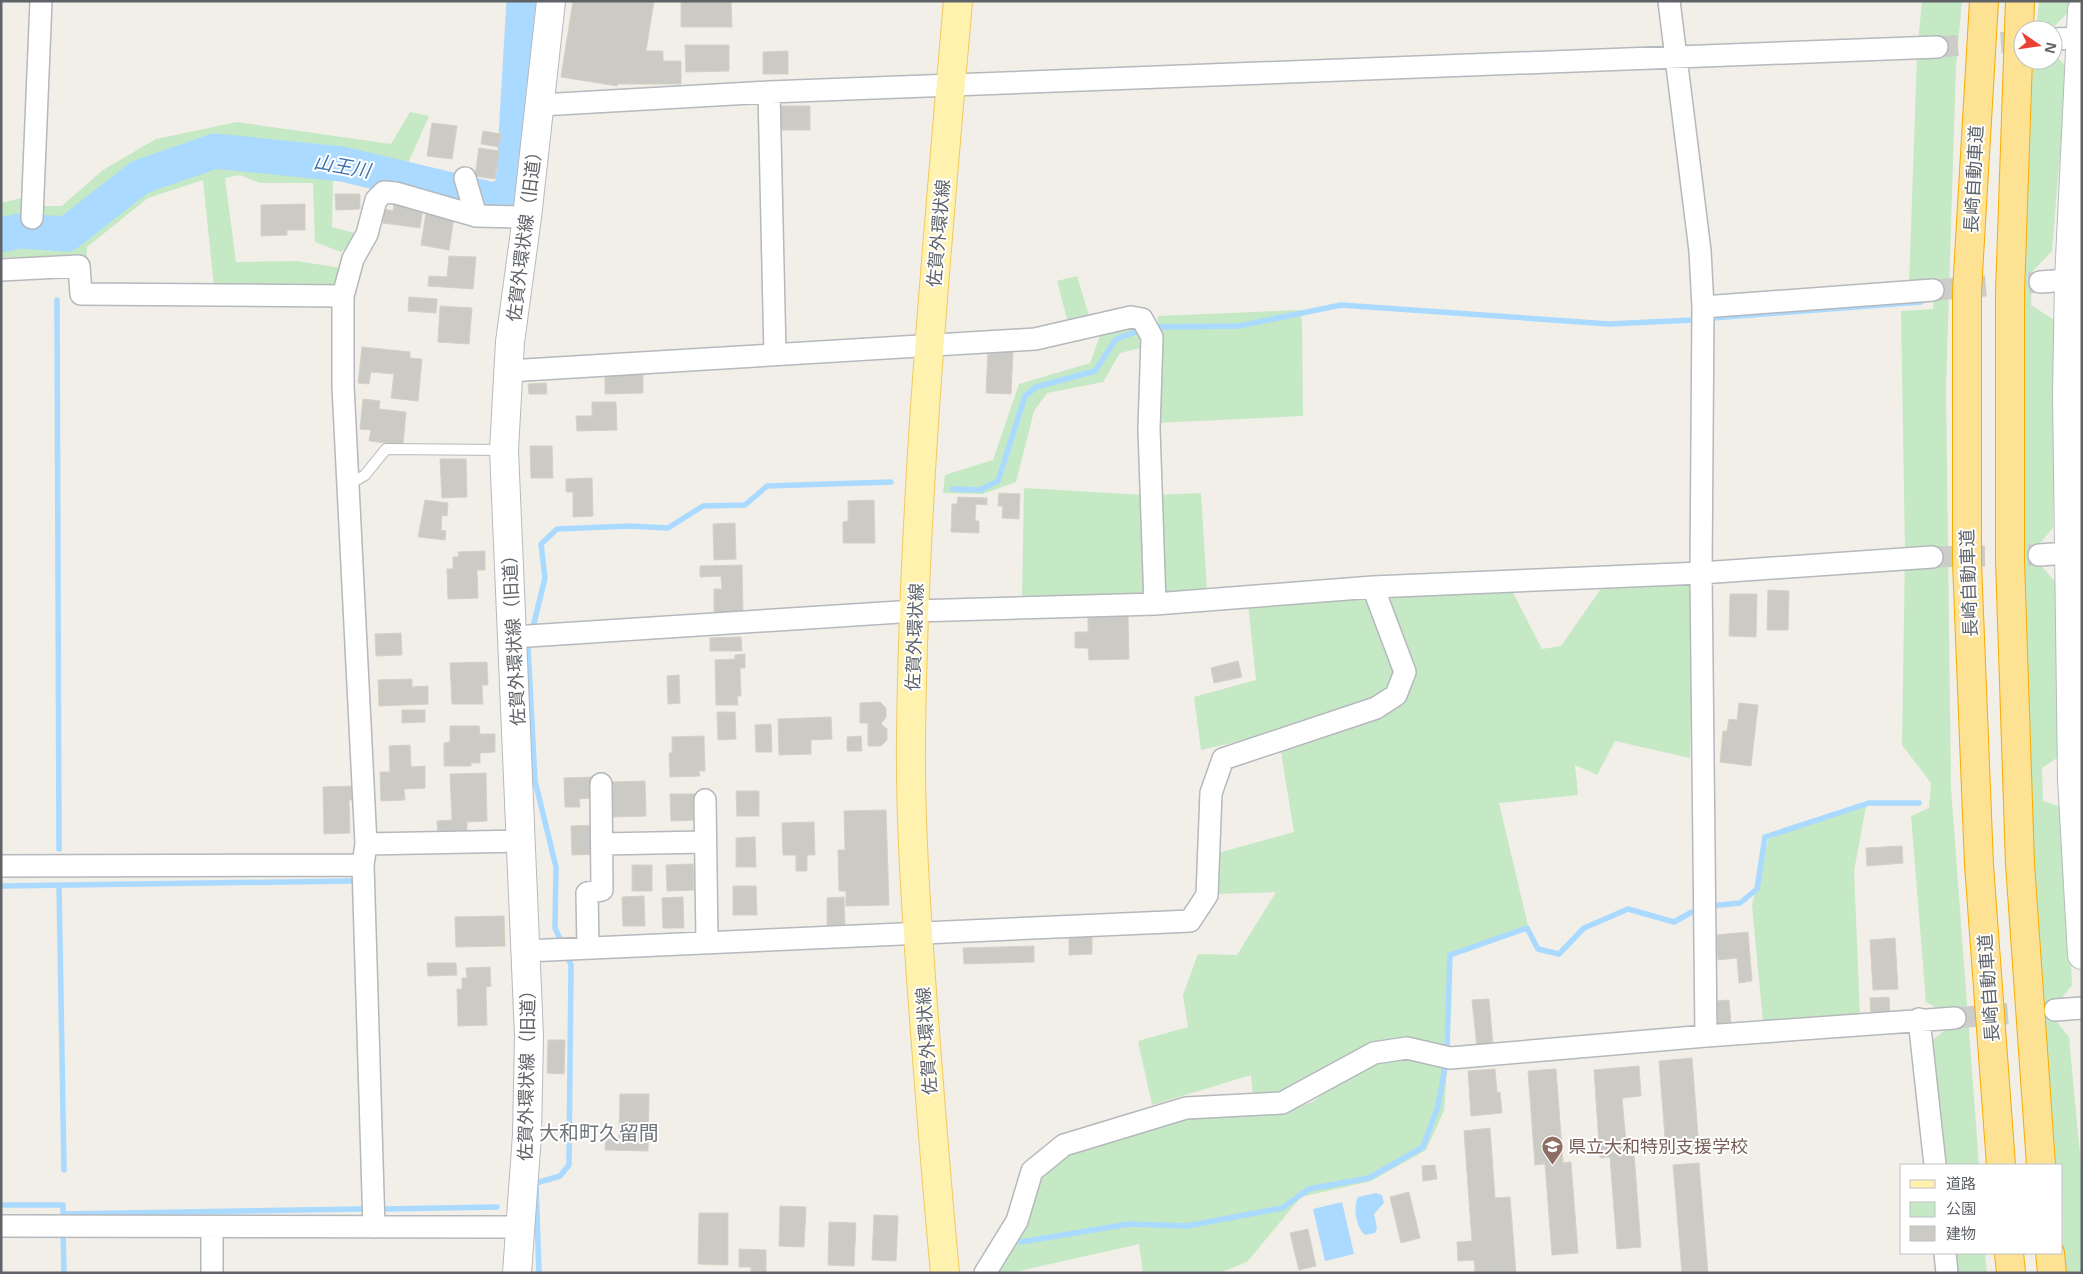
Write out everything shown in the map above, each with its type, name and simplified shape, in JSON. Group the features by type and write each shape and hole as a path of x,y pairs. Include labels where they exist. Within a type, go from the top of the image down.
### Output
{"highway":[{"name":"長崎自動車道","path":"1984,1 1967,292 1966,562 1979,865 2001,1164"},
{"path":"2020,1 2010,293 2010,561 2020,864 2041,1164"},
{"path":"2009,1254 2012,1273"},
{"path":"2050,1254 2052,1273"}],"main road":[{"name":"佐賀外環状線","path":"945,1273 934,1155 914,872 911,738 928,345 958,1"}],"street":[{"path":"32,218 41,1"},
{"name":"佐賀外環状線（旧道）","path":"517,1273 527,1135 529,1046 538,950 522,841 504,450 510,342 541,105 551,1"},
{"path":"1669,1 1700,251 1703,308 1701,573 1706,1036"},
{"path":"2082,10 2071,39 2075,280 2067,393 2075,553 2071,619 2072,779 2082,955"},
{"path":"541,105 769,92 1937,47"},
{"path":"769,92 775,354"},
{"path":"465,178 476,216"},
{"path":"374,1227 364,854 343,386 343,296 353,259 367,234 376,200 384,192 396,192 476,216 527,218"},
{"path":"1,270 78,266 80,294 343,296"},
{"path":"2040,282 2075,280"},
{"path":"1703,308 1933,290"},
{"path":"508,371 1035,339 1131,317 1147,328 1156,604"},
{"path":"2039,555 2075,553"},
{"path":"513,637 915,611 1156,604 1373,587 1701,573 1932,557"},
{"path":"538,950 1190,921 1207,895 1211,793 1224,760 1376,708 1396,695 1406,672 1373,587"},
{"path":"583,948 587,893 602,890 601,784"},
{"path":"705,800 707,942"},
{"path":"1,866 364,854 522,841"},
{"path":"602,844 706,842"},
{"path":"2055,1010 2082,1008"},
{"path":"985,1273 1017,1221 1032,1171 1064,1145 1186,1108 1282,1103 1374,1053 1408,1048 1450,1058 1919,1019 1954,1018"},
{"path":"1919,1019 1935,1164"},
{"path":"1,1226 521,1227"},
{"path":"212,1227 212,1273"},
{"path":"1945,1254 1947,1273"}],"lane":[{"path":"348,485 365,475 386,450 504,450"}],"green space":[{"path":"1922,1 1962,1 1956,66 1946,387 1951,789 1979,1164 1944,1164 1930,1042 1959,1019 1926,1002 1911,816 1929,808 1931,783 1902,745 1905,551 1901,311 1933,309 1935,283 1909,286 1917,55"},
{"path":"2039,1 2072,1 2072,8 2061,20 2037,20"},
{"path":"2063,63 2067,67 2052,251 2032,272 2031,305 2056,321 2053,528 2031,554 2057,584 2060,756 2042,768 2043,801 2065,808 2072,985 2050,1013 2069,1037 2082,1177 2082,1273 2063,1273 2063,1164 2052,1164 2044,1086 2023,669 2019,394 2033,70 2063,70"},
{"path":"410,112 429,116 405,170 268,142 222,144 148,164 69,226 1,226 1,203 22,198 41,206 62,206 103,170 156,139 237,122 391,144"},
{"path":"216,159 256,162 333,175 332,227 362,235 341,252 315,242 313,183 260,183 240,175 225,178 236,262 296,261 342,268 337,289 214,287 203,180 148,198 87,247 87,258 1,258 1,243 15,240 65,241 139,185"},
{"path":"1077,276 1090,319 1068,323 1057,281"},
{"path":"1299,310 1302,321 1303,416 1156,423 1158,316"},
{"path":"1134,322 1145,347 1120,353 1103,382 1047,393 1034,411 1016,482 983,494 943,493 945,475 993,460 1019,384 1090,363 1101,333"},
{"path":"1024,488 1144,495 1148,594 1022,599"},
{"path":"1201,493 1207,592 1158,594 1156,495"},
{"path":"1605,583 1693,585 1690,758 1615,741 1597,775 1575,765 1578,795 1499,803 1529,930 1450,954 1444,1047 1409,1043 1278,1095 1253,1097 1251,1075 1152,1105 1138,1041 1188,1027 1183,995 1198,954 1237,955 1276,892 1212,894 1218,853 1294,832 1280,746 1386,707 1201,750 1194,697 1256,680 1248,604 1511,589 1542,649 1561,646"},
{"path":"1866,806 1854,871 1860,1016 1763,1022 1752,905 1769,837"},
{"path":"1409,1052 1447,1067 1444,1111 1426,1150 1371,1181 1301,1197 1247,1262 1219,1273 1143,1273 1139,1244 1011,1273 996,1273 1038,1175 1072,1150 1189,1114 1291,1109 1312,1102 1373,1059"},
{"path":"1954,1254 1985,1254 1987,1273 1957,1273"}],"water":[{"path":"1376,1193 1382,1195 1384,1203 1374,1214 1377,1228 1375,1233 1365,1235 1359,1228 1356,1201 1358,1197"},
{"path":"1342,1202 1354,1254 1325,1261 1313,1209"}],"building":[{"path":"573,1 654,1 646,51 663,51 663,61 681,61 681,84 618,84 617,86 561,77"},
{"path":"681,1 731,1 732,27 681,27"},
{"path":"685,45 729,45 729,71 686,72"},
{"path":"788,51 788,74 763,74 763,52"},
{"path":"777,106 810,106 810,130 777,130"},
{"path":"432,123 457,126 452,159 427,156"},
{"path":"483,131 501,134 499,147 481,144"},
{"path":"479,148 499,151 495,179 475,176"},
{"path":"335,194 360,194 360,209 336,210"},
{"path":"305,204 305,230 287,230 287,235 261,236 261,205"},
{"path":"394,204 423,209 420,228 383,223 384,209 393,211"},
{"path":"426,213 454,217 449,250 421,245"},
{"path":"449,256 476,257 473,289 428,286 429,276 447,277"},
{"path":"409,297 437,299 436,313 408,311"},
{"path":"440,306 472,308 469,344 438,342"},
{"path":"362,347 410,352 410,358 422,359 418,401 391,398 394,374 371,372 369,384 358,383"},
{"path":"988,351 1013,352 1011,394 986,393"},
{"path":"643,373 643,393 605,394 605,374"},
{"path":"546,383 547,394 529,394 528,384"},
{"path":"363,399 380,401 379,409 406,412 403,445 369,441 371,430 360,429"},
{"path":"592,402 616,402 617,430 577,431 576,416 592,416"},
{"path":"530,446 552,446 553,478 531,478"},
{"path":"440,459 466,459 467,497 442,498"},
{"path":"592,478 593,516 573,517 573,492 566,492 566,479"},
{"path":"999,493 1020,494 1019,519 1002,518 1003,506 998,506"},
{"path":"958,497 987,498 987,505 976,504 975,521 979,521 979,533 951,532 952,504 957,504"},
{"path":"425,500 448,503 447,516 442,515 441,530 446,531 445,540 418,537"},
{"path":"874,500 875,543 843,543 843,522 848,521 848,501"},
{"path":"735,523 736,559 714,560 713,524"},
{"path":"485,551 485,570 477,570 478,598 448,599 447,569 453,569 453,557 459,557 458,552"},
{"path":"742,565 743,613 714,613 714,589 722,589 721,576 700,577 700,566"},
{"path":"1768,590 1789,591 1788,630 1767,630"},
{"path":"1730,594 1757,594 1756,637 1729,636"},
{"path":"1128,616 1129,659 1089,660 1088,648 1075,648 1075,632 1088,632 1088,618"},
{"path":"401,633 402,655 376,656 375,634"},
{"path":"741,637 742,651 710,651 710,638"},
{"path":"745,654 745,668 740,668 741,696 737,696 738,705 716,705 715,660 735,659 735,655"},
{"path":"1238,661 1242,677 1214,683 1211,668"},
{"path":"487,662 488,685 482,685 483,704 452,704 450,663"},
{"path":"679,675 680,703 668,704 667,676"},
{"path":"412,679 412,687 428,686 428,704 379,706 378,680"},
{"path":"880,702 886,708 886,717 881,724 887,729 887,740 881,746 868,746 868,723 860,723 860,703"},
{"path":"1739,703 1758,705 1751,766 1720,762 1723,731 1727,731 1729,719 1737,720"},
{"path":"402,710 425,710 425,722 402,723"},
{"path":"717,712 735,712 736,739 718,740"},
{"path":"831,717 832,739 811,740 811,754 779,755 778,719"},
{"path":"771,724 772,752 756,752 755,725"},
{"path":"450,726 479,726 480,734 495,734 495,752 480,753 480,763 471,763 471,766 444,766 444,743 450,742"},
{"path":"704,736 705,771 699,771 700,776 670,777 669,753 672,753 672,737"},
{"path":"861,736 862,751 847,751 847,737"},
{"path":"410,745 411,767 425,766 425,788 404,789 405,800 381,801 380,772 390,772 389,746"},
{"path":"486,773 487,821 467,822 467,834 438,835 437,821 452,820 450,774"},
{"path":"593,777 593,798 579,799 580,807 565,807 564,778"},
{"path":"645,781 646,816 613,817 612,782"},
{"path":"353,786 354,800 349,800 350,833 324,834 323,787"},
{"path":"736,791 759,791 759,816 737,816"},
{"path":"670,794 699,794 700,820 671,821"},
{"path":"886,810 889,905 846,906 846,891 839,891 838,850 845,850 844,811"},
{"path":"814,822 815,855 807,855 807,871 796,871 796,855 783,855 782,823"},
{"path":"595,825 596,854 572,855 571,826"},
{"path":"755,837 756,867 736,867 736,838"},
{"path":"1902,846 1903,863 1867,866 1866,848"},
{"path":"693,864 694,890 667,891 666,865"},
{"path":"632,865 652,865 652,891 632,891"},
{"path":"733,886 756,886 757,915 733,915"},
{"path":"644,896 645,926 623,926 622,897"},
{"path":"683,897 684,928 663,928 662,898"},
{"path":"844,897 845,926 827,927 827,898"},
{"path":"504,916 505,946 456,947 455,917"},
{"path":"1748,932 1752,981 1739,983 1737,958 1718,960 1716,935"},
{"path":"1092,937 1092,954 1069,955 1069,938"},
{"path":"1895,938 1898,989 1873,990 1870,940"},
{"path":"1034,946 1034,962 964,964 963,948"},
{"path":"427,963 456,963 457,975 428,976"},
{"path":"490,967 491,986 486,987 487,1025 458,1026 457,989 462,989 462,978 467,978 466,968"},
{"path":"1889,997 1890,1013 1871,1014 1870,998"},
{"path":"1489,999 1493,1045 1477,1047 1472,1000"},
{"path":"1729,1000 1731,1023 1718,1024 1717,1001"},
{"path":"548,1040 565,1040 564,1074 547,1073"},
{"path":"1692,1058 1699,1148 1666,1150 1659,1061"},
{"path":"1639,1066 1641,1096 1622,1098 1627,1154 1634,1153 1641,1247 1617,1249 1610,1157 1600,1158 1594,1070"},
{"path":"1495,1069 1497,1093 1500,1092 1502,1113 1471,1116 1468,1071"},
{"path":"1556,1069 1563,1163 1571,1162 1578,1253 1552,1255 1545,1164 1535,1165 1528,1071"},
{"path":"620,1094 649,1094 648,1151 605,1150 606,1139 619,1139"},
{"path":"1490,1128 1495,1198 1510,1197 1516,1273 1475,1273 1474,1260 1458,1261 1457,1242 1472,1241 1464,1131"},
{"path":"1699,1163 1708,1273 1682,1273 1673,1165"},
{"path":"1435,1165 1437,1179 1423,1181 1422,1166"},
{"path":"1409,1192 1420,1238 1401,1243 1390,1197"},
{"path":"780,1206 806,1207 804,1247 779,1246"},
{"path":"699,1213 728,1213 728,1265 698,1264"},
{"path":"874,1215 898,1216 896,1261 872,1260"},
{"path":"829,1222 856,1223 854,1266 828,1265"},
{"path":"1308,1229 1316,1266 1299,1270 1290,1233"},
{"path":"739,1249 766,1250 766,1273 751,1273 751,1267 739,1267"}],"waterway":[{"name":"山王川","path":"1,235 20,231 67,234 140,177 215,151 342,164 498,201 513,188 524,1"},
{"path":"57,300 59,849"},
{"path":"1713,318 1921,302"},
{"path":"1153,327 1239,326 1341,305 1609,324 1693,320"},
{"path":"953,489 980,490 998,481 1025,396 1036,387 1095,371 1116,339 1144,329"},
{"path":"532,631 545,578 541,544 557,529 629,526 668,528 703,506 745,505 767,486 891,482"},
{"path":"530,640 528,646 535,781 556,867 555,928 563,946"},
{"path":"1710,906 1740,903 1757,889 1765,837 1869,803 1919,803"},
{"path":"1,886 352,881"},
{"path":"59,886 64,1170"},
{"path":"1447,1048 1450,955 1527,928 1538,949 1559,954 1584,928 1628,909 1674,922 1692,912"},
{"path":"539,1273 536,1183 560,1176 569,1165 571,965 567,955"},
{"path":"1021,1242 1129,1224 1187,1226 1282,1208 1309,1189 1369,1178 1423,1147 1438,1106 1445,1067"},
{"path":"1,1205 63,1205 63,1218"},
{"path":"384,1209 497,1207"},
{"path":"63,1214 361,1209"},
{"path":"63,1230 64,1273"}],"tunnel":[{"path":"1937,47 2013,42"},
{"path":"1933,290 2040,282"},
{"path":"1932,557 2039,555"},
{"path":"1955,1018 2055,1010"}],"place":[{"name":"県立大和特別支援学校","path":"1552,1165"}],"district":[{"name":"大和町久留間","path":"599,1132"}]}
